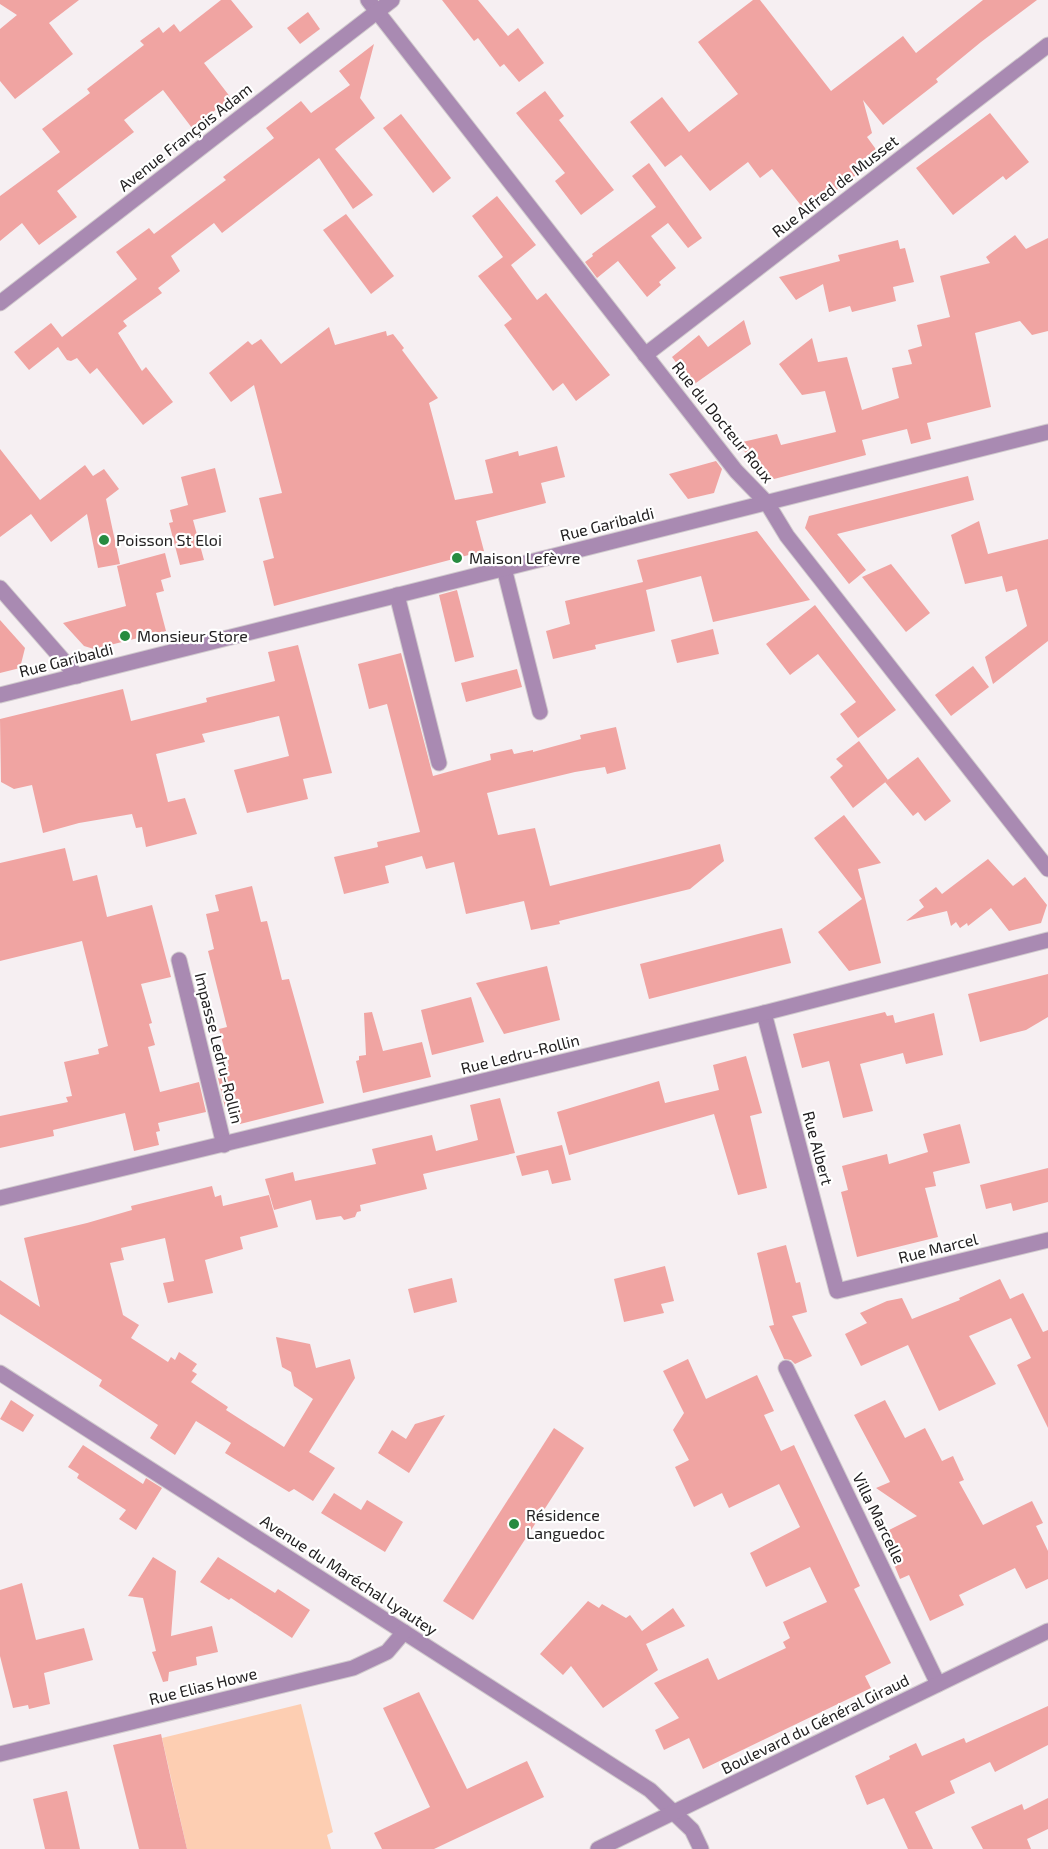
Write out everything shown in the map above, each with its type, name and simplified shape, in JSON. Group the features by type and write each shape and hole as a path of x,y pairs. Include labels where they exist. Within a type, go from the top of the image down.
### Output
{"street":[{"name":"Avenue François Adam","path":"0,303 372,6 392,0"},
{"name":"Rue du Docteur Roux","path":"372,6 736,471 767,503 787,536 1048,869"},
{"name":"Rue Alfred de Musset","path":"645,355 1048,45"},
{"name":"Rue Garibaldi","path":"0,695 1048,432"},
{"path":"504,568 540,712"},
{"path":"0,588 77,676"},
{"path":"397,595 439,763"},
{"name":"Rue Ledru-Rollin","path":"0,1198 764,1013 1048,940"},
{"name":"Impasse Ledru-Rollin","path":"179,960 224,1145"},
{"name":"Rue Albert","path":"764,1013 837,1291"},
{"name":"Rue Marcel","path":"837,1291 1048,1240"},
{"name":"Villa Marcelle","path":"786,1368 938,1684"},
{"name":"Avenue du Maréchal Lyautey","path":"0,1373 650,1790 692,1830 701,1849"},
{"name":"Boulevard du Général Giraud","path":"598,1849 1048,1631"},
{"name":"Rue Elias Howe","path":"0,1754 353,1668 387,1652 404,1632"}],"shaded area":[{"path":"301,1704 333,1832 327,1835 331,1849 187,1849 162,1738"}],"building":[{"path":"0,0 79,0 49,23 73,54 15,99 0,81 0,29 17,15 0,4"},
{"path":"221,0 231,0 253,27 204,63 231,98 192,128 163,90 124,120 134,132 57,191 77,217 39,245 22,223 0,241 0,196 60,152 42,129 90,93 87,89 144,45 140,41 159,27 163,33 174,24 180,32"},
{"path":"442,0 478,0 508,36 518,28 544,63 519,82 504,64 500,67 478,38 474,41"},
{"path":"753,0 760,0 831,91 903,36 916,53 983,0 1037,0 981,42 936,79 938,82 883,125 863,100 872,133 867,137 875,148 878,158 807,213 772,169 760,178 748,162 710,191 681,155 665,167 630,122 662,97 689,132 738,94 698,42"},
{"path":"308,12 320,29 300,44 287,28"},
{"path":"374,44 360,98 375,118 335,149 373,195 353,209 319,158 222,233 214,223 171,256 180,271 158,288 162,293 123,321 127,326 118,333 142,371 146,367 173,402 143,425 97,368 90,374 77,358 67,360 58,347 29,370 14,352 51,323 62,337 137,279 116,252 149,228 154,234 226,180 223,177 274,138 266,128 301,101 311,113 350,85 339,71"},
{"path":"545,91 564,116 559,120 614,190 581,215 555,181 565,173 516,113"},
{"path":"990,113 1029,162 1006,180 1003,176 953,215 916,168"},
{"path":"401,114 451,178 433,193 383,128"},
{"path":"649,163 702,238 688,248 668,223 651,236 676,268 659,282 661,285 647,297 618,261 597,278 585,262 593,256 592,254 656,207 632,176"},
{"path":"497,196 536,245 511,265 537,300 546,293 610,375 576,401 563,383 553,391 504,325 512,319 478,276 503,257 472,216"},
{"path":"346,214 394,276 371,294 323,230"},
{"path":"1015,235 1026,249 1048,238 1048,331 1032,335 1020,321 975,333 991,407 927,423 931,439 911,444 907,429 862,440 866,455 774,479 762,474 738,443 777,434 781,445 836,432 825,391 802,395 779,364 812,338 818,362 847,357 862,410 899,398 892,368 912,364 908,350 922,346 917,325 950,317 940,276 990,263 986,257"},
{"path":"898,240 900,249 905,248 914,282 893,287 896,301 852,312 850,306 829,312 823,284 796,300 779,277 840,261 838,255"},
{"path":"744,320 751,344 693,385 672,357 699,335 708,347"},
{"path":"329,327 335,345 386,331 387,336 393,334 404,348 402,350 438,398 429,403 455,500 493,493 485,460 518,451 519,456 557,446 565,477 541,483 546,503 476,521 484,551 274,606 263,561 274,558 259,498 282,493 254,385 231,402 209,373 248,341 252,345 261,339 281,364"},
{"path":"0,449 40,500 85,465 93,476 104,469 119,489 106,499 120,564 98,568 87,514 51,542 31,514 0,537"},
{"path":"716,461 722,469 714,493 688,499 669,474"},
{"path":"215,468 226,512 193,520 204,560 180,565 169,523 173,522 170,510 188,505 181,477"},
{"path":"968,476 974,500 837,534 866,570 849,584 805,528 809,516"},
{"path":"979,521 988,554 1048,539 1048,641 993,684 985,657 1027,626 1017,589 1006,592 1002,576 965,584 951,535"},
{"path":"757,531 810,600 713,622 701,576 646,590 655,631 595,645 596,649 553,659 546,631 570,624 565,601 643,582 637,560"},
{"path":"165,553 171,577 161,580 164,591 156,593 166,631 94,649 84,646 63,623 126,606 117,566"},
{"path":"891,564 930,613 906,632 862,577"},
{"path":"457,590 474,657 455,662 439,595"},
{"path":"815,605 896,710 858,738 840,714 856,702 818,654 790,675 766,644"},
{"path":"0,620 25,648 20,668 0,673"},
{"path":"713,629 719,654 677,663 671,640"},
{"path":"298,645 332,773 303,779 308,799 247,813 234,770 289,756 279,716 202,734 205,742 156,754 168,802 185,798 197,834 146,847 142,827 136,828 132,814 79,823 43,833 32,785 14,789 1,782 0,719 123,689 131,721 207,702 206,698 275,681 268,652"},
{"path":"401,653 433,776 491,760 490,754 512,749 514,754 533,750 533,752 581,739 580,735 616,727 626,769 607,774 605,767 575,772 487,793 498,835 535,828 550,886 720,844 724,861 690,889 531,930 524,901 466,914 454,862 426,869 422,856 385,866 389,883 344,894 334,857 378,847 377,842 420,832 387,704 369,709 358,664"},
{"path":"973,666 989,687 951,716 935,695"},
{"path":"517,669 522,687 466,702 461,683"},
{"path":"859,741 888,780 853,808 830,777 843,766 836,759"},
{"path":"918,757 951,801 925,821 918,812 913,816 885,782"},
{"path":"844,815 881,863 858,869 881,963 849,971 818,932 862,899 814,838"},
{"path":"65,848 73,881 97,875 107,917 152,905 171,977 141,984 152,1023 149,1024 155,1045 148,1047 160,1092 199,1082 206,1112 158,1123 160,1131 156,1132 159,1145 134,1151 125,1113 53,1130 54,1136 0,1148 0,1116 68,1102 66,1097 72,1096 64,1062 99,1054 98,1049 108,1046 82,941 0,961 0,863"},
{"path":"988,859 1013,886 1025,877 1047,905 1041,923 1009,931 991,908 968,926 967,923 960,928 956,922 951,926 947,911 906,921 924,907 919,900 936,887 942,894"},
{"path":"252,886 261,922 267,921 282,980 289,979 324,1103 240,1124 236,1105 225,1107 216,1070 229,1066 219,1029 227,1027 208,951 214,949 206,914 219,911 215,895"},
{"path":"782,928 791,963 649,999 640,964"},
{"path":"547,966 560,1020 504,1034 476,983"},
{"path":"1048,974 1048,1017 1026,1030 980,1042 968,994"},
{"path":"471,997 484,1042 432,1055 421,1010"},
{"path":"372,1012 383,1051 422,1042 431,1077 363,1093 356,1061 359,1060 359,1056 366,1055 364,1013"},
{"path":"885,1012 887,1016 893,1015 895,1023 934,1013 943,1055 906,1064 903,1053 860,1064 873,1111 843,1118 829,1061 802,1068 793,1034"},
{"path":"746,1056 762,1113 750,1116 767,1188 738,1195 714,1114 569,1155 557,1112 659,1081 665,1103 719,1090 713,1065"},
{"path":"500,1098 515,1153 423,1174 427,1189 360,1205 361,1211 357,1212 355,1217 344,1220 341,1216 316,1220 311,1200 274,1210 265,1179 293,1172 295,1181 376,1164 372,1149 432,1135 436,1151 478,1140 470,1105"},
{"path":"960,1124 970,1163 933,1172 936,1186 925,1188 938,1237 857,1257 841,1192 848,1190 842,1166 887,1154 889,1164 928,1152 923,1134"},
{"path":"562,1145 571,1180 552,1184 548,1170 522,1176 516,1156"},
{"path":"1048,1168 1048,1202 1013,1211 1011,1203 986,1209 980,1185"},
{"path":"212,1186 215,1197 221,1195 223,1206 269,1195 278,1227 240,1237 243,1249 205,1260 213,1293 168,1303 163,1283 174,1281 165,1238 121,1248 124,1260 110,1263 123,1315 139,1325 131,1338 168,1362 171,1357 175,1360 179,1352 197,1364 192,1371 197,1374 191,1382 228,1407 226,1410 284,1447 313,1399 294,1386 291,1372 282,1367 276,1337 310,1344 316,1368 350,1359 355,1378 309,1452 335,1468 313,1501 294,1489 289,1492 225,1453 231,1443 196,1421 175,1455 150,1438 158,1425 99,1386 102,1380 0,1314 0,1280 40,1307 24,1238 87,1223 132,1210 131,1206"},
{"path":"786,1245 796,1283 800,1282 807,1312 792,1316 812,1356 795,1364 791,1360 784,1359 769,1326 774,1325 757,1253"},
{"path":"665,1266 674,1301 661,1304 664,1313 624,1322 614,1279"},
{"path":"452,1278 457,1302 414,1313 408,1289"},
{"path":"1000,1279 1010,1299 1023,1293 1043,1332 1048,1330 1048,1428 1017,1365 1031,1358 1011,1318 969,1336 996,1384 939,1411 908,1345 861,1366 845,1334 867,1323 860,1313 887,1301 902,1298 912,1319 960,1300 959,1298"},
{"path":"688,1359 706,1399 757,1375 774,1411 764,1415 781,1451 794,1445 860,1586 854,1589 891,1663 865,1676 871,1688 703,1769 689,1738 664,1750 655,1730 679,1718 654,1683 708,1658 718,1680 786,1648 783,1642 790,1638 783,1622 827,1602 810,1567 766,1587 750,1553 800,1527 779,1484 729,1508 722,1493 694,1507 675,1467 689,1460 673,1430 684,1413 663,1371"},
{"path":"11,1400 34,1415 23,1432 0,1419"},
{"path":"885,1400 905,1438 925,1428 942,1461 953,1456 964,1480 959,1482 983,1525 1032,1501 1043,1523 1036,1526 1048,1551 1048,1579 1026,1589 1015,1568 959,1595 964,1605 930,1621 909,1575 900,1579 891,1557 898,1553 887,1531 917,1516 876,1488 890,1482 854,1415"},
{"path":"445,1415 409,1473 378,1453 392,1430 406,1439 415,1424"},
{"name":"Résidence Languedoc","path":"554,1428 584,1448 473,1620 443,1601"},
{"path":"83,1445 143,1484 146,1478 162,1488 136,1530 119,1519 126,1510 77,1478 79,1474 68,1467"},
{"path":"334,1493 361,1510 367,1500 403,1522 385,1552 321,1513"},
{"path":"153,1557 176,1571 171,1636 212,1626 218,1652 196,1657 197,1665 169,1672 168,1681 163,1682 152,1652 156,1651 143,1598 128,1596"},
{"path":"218,1557 275,1593 278,1589 310,1610 292,1638 231,1598 229,1600 200,1582"},
{"path":"22,1583 36,1640 84,1628 93,1660 44,1673 50,1704 29,1709 28,1705 13,1708 0,1656 0,1590"},
{"path":"588,1601 599,1608 602,1604 626,1618 630,1615 642,1631 673,1608 685,1626 646,1644 658,1670 603,1708 571,1666 563,1675 540,1654"},
{"path":"419,1692 467,1789 527,1761 544,1797 434,1849 382,1849 374,1833 430,1807 383,1708"},
{"path":"1048,1706 1048,1745 995,1772 990,1762 950,1781 955,1793 915,1812 933,1849 908,1849 884,1798 867,1805 855,1776 890,1759 889,1756 916,1743 922,1756 964,1738 966,1743"},
{"path":"161,1734 187,1849 139,1849 113,1745"},
{"path":"67,1791 80,1849 45,1849 33,1799"},
{"path":"1048,1798 1048,1829 1027,1839 1031,1849 983,1849 971,1827 1022,1804 1024,1810"}],"place":[{"name":"Poisson St Eloi","path":"104,540"},
{"name":"Maison Lefèvre","path":"457,558"},
{"name":"Monsieur Store","path":"125,636"},
{"name":"Résidence Languedoc","path":"514,1524"}]}
